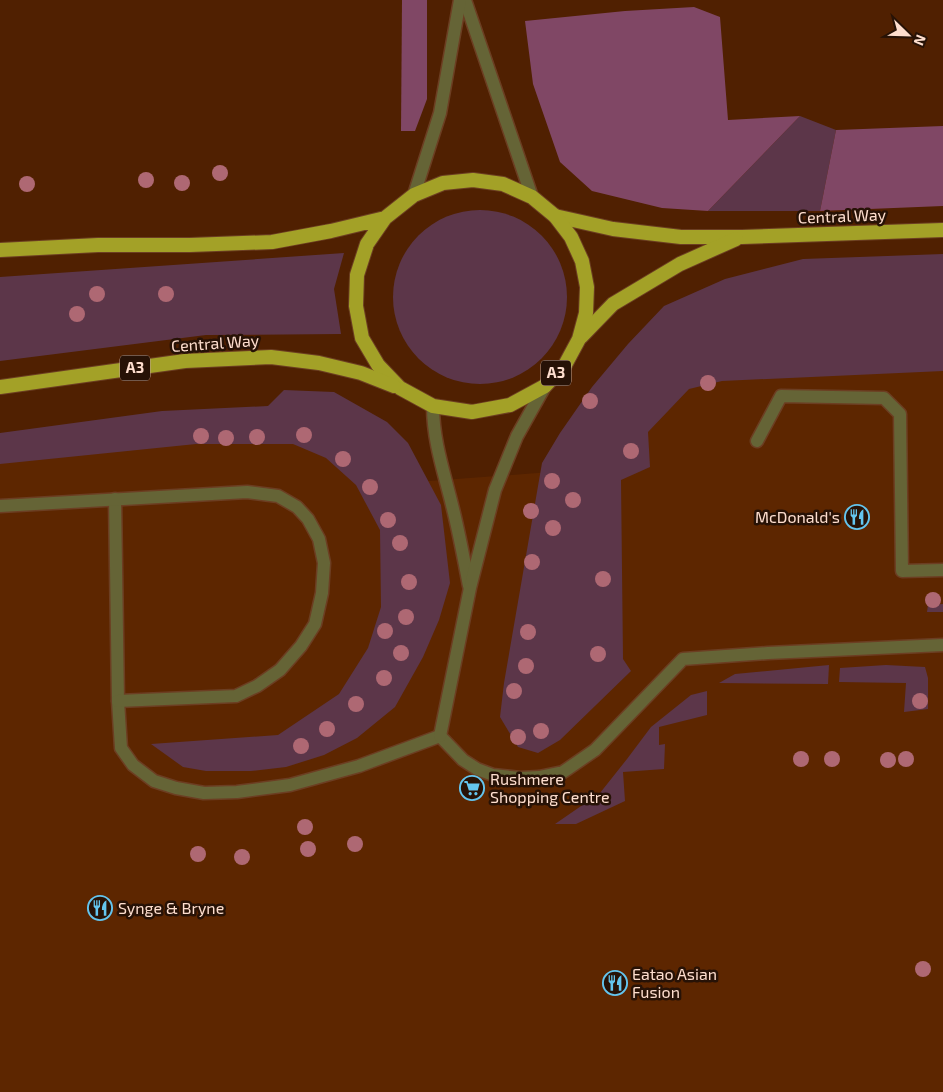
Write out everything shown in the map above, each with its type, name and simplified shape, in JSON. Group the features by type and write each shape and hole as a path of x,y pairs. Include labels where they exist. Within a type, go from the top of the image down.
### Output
{"highway":[{"name":"A3","path":"473,180 503,184 532,197 555,216 571,237 582,261 587,287 586,313 579,339 564,365 545,386 510,405 472,412 433,406 400,388 378,365 362,338 356,306 357,274 367,244 385,218 414,195 443,183 473,180"},
{"name":"Central Way","path":"555,216 613,229 681,237 742,237 943,230"},
{"name":"A3","path":"0,250 98,244 190,245 272,242 385,218"},
{"name":"Central Way","path":"579,339 613,304 680,264 742,237"},
{"name":"Central Way","path":"0,388 185,361 271,357 319,363 361,373 400,388"}],"lane":[{"path":"414,195 440,113 460,0"},
{"path":"465,0 532,197"},
{"path":"440,736 470,588 495,490 517,436 545,386"},
{"path":"757,441 781,396 884,398 900,414 902,571 943,570"},
{"path":"433,406 433,424 438,452 453,508 470,588"},
{"path":"0,506 247,492 278,496 297,507 308,519 319,539 324,563 322,593 315,624 301,646 280,670 257,686 236,696 118,701"},
{"path":"116,499 118,701 121,748 133,765 154,781 176,788 204,793 237,792 290,785 359,766 440,736"},
{"path":"440,736 463,760 477,769 493,775 520,778 539,777 563,772 595,750 683,659 943,645"}],"shaded area":[{"path":"402,0 427,0 427,99 415,131 401,131"},
{"path":"694,7 720,17 728,120 800,116 708,211 662,208 592,191 560,162 533,84 525,21 625,11"},
{"path":"800,116 836,130 820,211 708,211"},
{"path":"943,126 943,206 820,211 836,130"},
{"path":"471,210 489,210 505,213 529,224 548,241 564,272 567,297 566,314 561,330 548,353 536,365 505,381 489,384 471,384 455,381 431,370 412,353 396,322 393,306 393,288 396,272 407,248 424,229 455,213"},
{"path":"344,253 334,289 341,334 206,335 0,361 0,277"},
{"path":"943,254 943,371 722,381 689,389 648,432 650,467 621,480 623,659 631,671 560,740 538,753 518,747 500,717 504,683 542,463 592,387 628,344 664,306 725,279 803,259"},
{"name":"Rushmere Shopping Centre","path":"943,344 943,1092 0,1092 0,453 314,416 389,484 551,472 620,383"},
{"path":"284,390 334,392 387,422 408,443 441,505 450,583 439,620 423,657 395,707 357,738 324,755 286,767 251,771 206,771 183,767 151,744 278,735 339,694 368,648 381,607 380,530 356,485 326,458 293,444 196,444 0,464 0,433 162,411 268,406"},
{"path":"943,604 943,612 927,612 928,605"},
{"path":"829,665 828,684 719,683 735,674"},
{"path":"886,665 925,667 928,678 928,709 904,712 906,683 839,682 840,668"},
{"path":"707,691 707,715 659,727 659,745 665,744 664,769 623,772 625,801 576,824 555,824 600,793 651,727 691,695"}],"place":[{"name":"McDonald's","path":"857,517"},
{"name":"Rushmere Shopping Centre","path":"472,788"},
{"name":"Synge & Bryne","path":"100,908"},
{"name":"Eatao Asian Fusion","path":"615,983"}]}
